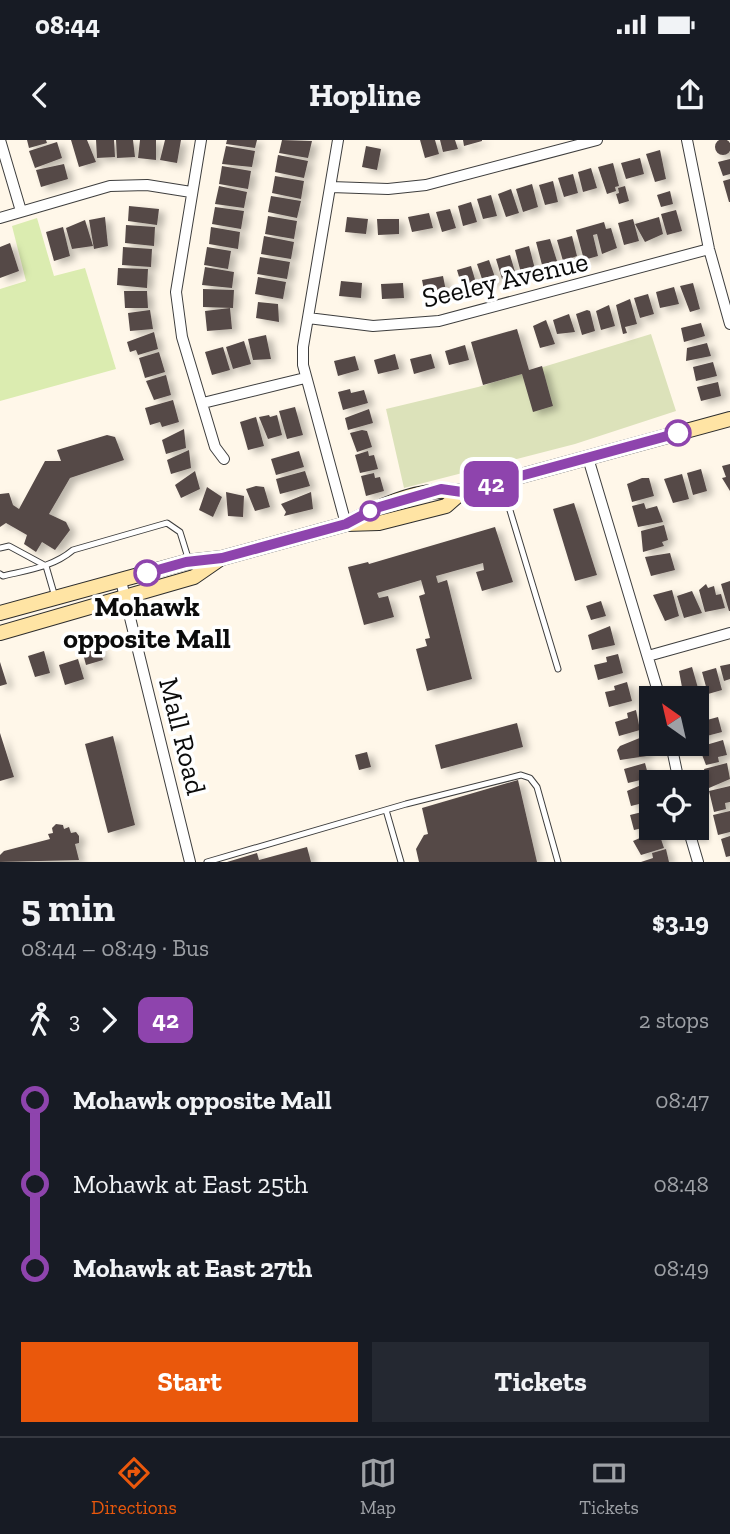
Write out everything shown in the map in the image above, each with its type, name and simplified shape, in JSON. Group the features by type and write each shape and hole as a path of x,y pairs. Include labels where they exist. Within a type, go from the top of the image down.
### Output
{"main road":[{"path":"0,613 189,561 222,558 346,524 376,508 441,489 462,492 730,419"},
{"path":"0,633 194,577 222,558"}],"street":[{"path":"0,140 21,211"},
{"path":"201,140 176,292 181,337 215,447 224,459"},
{"path":"338,140 303,347 305,378 346,524"},
{"path":"331,187 388,189 426,185 597,140"},
{"path":"687,140 709,249 730,324"},
{"path":"0,218 110,186 147,185 191,192"},
{"name":"Seeley Avenue","path":"308,318 373,326 439,321 709,249"},
{"path":"203,403 305,378"},
{"path":"588,458 657,686"},
{"name":"Mall Road","path":"121,581 190,862"},
{"path":"648,656 730,633"},
{"path":"692,840 698,862"}],"lane":[{"path":"501,481 558,669"},
{"path":"0,574 3,576 46,566 61,560 72,550 167,523 180,532 189,561"},
{"path":"0,548 9,546 46,566 56,598"},
{"path":"207,862 386,810 526,775 537,788 558,862"},
{"path":"386,810 401,862"}],"green space":[{"path":"37,218 54,276 85,268 116,369 0,401 0,289 26,281 12,226"},
{"path":"651,334 676,411 575,444 404,488 386,409 478,387"}],"building":[{"path":"723,139 729,141 729,153 723,155 717,153 715,147 717,141"},
{"path":"27,140 46,140 47,143 29,148"},
{"path":"71,140 87,140 96,162 79,167"},
{"path":"96,140 114,140 115,157 97,158"},
{"path":"116,140 133,140 135,157 117,158"},
{"path":"140,140 156,140 156,160 138,158"},
{"path":"165,140 181,140 177,163 160,160"},
{"path":"227,140 257,140 255,148 226,144"},
{"path":"282,140 312,141 308,158 279,153"},
{"path":"420,140 435,140 439,154 425,158"},
{"path":"440,140 455,140 458,149 443,152"},
{"path":"463,140 482,140 482,141 464,146"},
{"path":"57,142 62,158 35,168 29,151"},
{"path":"226,146 255,151 252,167 222,164"},
{"path":"366,146 381,149 377,170 362,167"},
{"path":"660,150 666,179 655,182 646,154"},
{"path":"278,155 308,161 304,178 275,172"},
{"path":"640,158 644,174 626,179 621,163"},
{"path":"730,159 730,174 723,176 718,162"},
{"path":"613,163 619,186 615,187 616,191 607,194 598,167"},
{"path":"64,164 68,179 41,187 36,170"},
{"path":"222,166 251,171 248,189 219,184"},
{"path":"591,168 597,188 583,192 578,172"},
{"path":"573,174 578,193 564,197 558,178"},
{"path":"275,176 304,181 301,199 272,193"},
{"path":"730,179 730,202 729,202 723,181"},
{"path":"553,181 558,202 545,205 539,185"},
{"path":"532,184 538,207 523,212 516,189"},
{"path":"219,186 247,192 244,208 215,204"},
{"path":"625,186 629,201 619,204 616,194 619,193 618,188"},
{"path":"511,189 519,213 506,217 498,194"},
{"path":"670,191 673,204 661,207 657,195"},
{"path":"491,195 497,216 483,219 477,199"},
{"path":"271,196 301,201 297,218 268,212"},
{"path":"471,202 477,222 463,226 458,206"},
{"path":"129,206 159,209 157,225 128,221"},
{"path":"215,207 244,211 241,229 212,224"},
{"path":"450,209 456,228 442,232 436,212"},
{"path":"676,210 682,231 667,235 661,214"},
{"path":"429,213 433,228 412,232 408,217"},
{"path":"268,216 297,221 294,239 265,234"},
{"path":"105,217 108,246 94,249 89,220"},
{"path":"347,217 368,219 366,234 345,232"},
{"path":"659,217 663,234 645,242 635,224"},
{"path":"377,219 399,219 399,234 378,235"},
{"path":"633,219 639,241 624,245 618,223"},
{"path":"85,220 93,246 72,249 66,228"},
{"path":"604,222 606,229 611,228 617,248 602,254 597,234 593,235 598,256 584,260 576,230"},
{"path":"126,225 155,227 154,246 125,243"},
{"path":"63,227 70,256 54,261 46,232"},
{"path":"211,227 240,232 238,249 209,244"},
{"path":"264,236 294,242 291,259 261,254"},
{"path":"572,236 577,256 563,261 557,240"},
{"path":"550,239 557,261 542,265 536,242"},
{"path":"10,243 19,271 0,278 0,247"},
{"path":"529,246 535,269 521,273 515,250"},
{"path":"123,247 152,249 151,267 122,265"},
{"path":"207,247 231,251 228,269 204,265"},
{"path":"510,255 516,275 502,279 496,259"},
{"path":"260,257 290,262 287,279 257,274"},
{"path":"489,260 496,280 484,285 477,264"},
{"path":"471,266 477,286 463,290 457,270"},
{"path":"205,267 234,272 232,288 202,285"},
{"path":"118,268 148,269 147,288 117,285"},
{"path":"443,276 446,291 425,295 422,280"},
{"path":"258,277 286,282 283,299 255,294"},
{"path":"341,281 362,283 361,298 339,296"},
{"path":"403,283 404,298 382,299 381,284"},
{"path":"693,283 700,309 690,312 680,286"},
{"path":"674,287 679,304 660,308 656,292"},
{"path":"203,289 234,290 233,308 203,307"},
{"path":"124,291 147,291 148,308 125,308"},
{"path":"648,294 654,314 640,318 634,298"},
{"path":"630,299 637,324 625,327 627,333 623,334 616,305"},
{"path":"258,302 278,304 279,322 256,318"},
{"path":"609,305 615,326 601,330 596,311"},
{"path":"230,308 232,329 207,331 205,311"},
{"path":"150,310 153,329 130,331 128,313"},
{"path":"590,311 595,331 582,335 576,314"},
{"path":"569,314 575,332 557,334 553,320"},
{"path":"546,320 555,344 540,348 533,326"},
{"path":"701,323 705,336 684,342 681,328"},
{"path":"517,329 529,370 542,366 553,406 533,412 522,374 483,385 471,342"},
{"path":"154,332 158,349 138,355 136,350 130,352 127,342"},
{"path":"266,335 271,359 253,360 248,339"},
{"path":"244,341 251,364 233,369 226,347"},
{"path":"707,343 711,356 686,361 687,348"},
{"path":"465,345 469,360 449,365 445,351"},
{"path":"223,347 230,370 212,375 205,352"},
{"path":"159,352 165,372 145,378 139,358"},
{"path":"395,354 399,369 378,374 374,360"},
{"path":"431,354 435,368 414,374 410,359"},
{"path":"355,356 359,370 338,376 334,361"},
{"path":"713,362 717,376 696,381 693,367"},
{"path":"166,375 171,395 154,400 146,381"},
{"path":"718,382 721,396 701,401 697,387"},
{"path":"350,389 351,393 364,390 368,403 343,410 338,392"},
{"path":"173,400 179,422 162,427 160,422 150,425 145,408"},
{"path":"295,407 303,435 287,439 279,411"},
{"path":"369,409 373,423 348,430 345,418"},
{"path":"277,415 282,435 268,439 259,417"},
{"path":"256,417 264,446 248,450 240,422"},
{"path":"184,429 186,448 166,454 162,440"},
{"path":"367,431 372,447 357,452 350,433"},
{"path":"107,435 115,437 124,460 70,478 49,514 66,522 70,530 55,550 42,542 36,552 24,544 27,535 6,523 0,527 0,494 9,493 13,505 19,509 45,461 61,461 57,450"},
{"path":"189,450 191,468 171,474 167,460"},
{"path":"299,451 304,467 276,475 271,459"},
{"path":"368,451 369,456 374,455 378,469 360,473 355,455"},
{"path":"730,464 730,491 722,478 726,477 722,466"},
{"path":"701,469 707,491 693,495 687,473"},
{"path":"195,471 200,489 181,498 175,485"},
{"path":"305,471 310,486 280,494 276,479"},
{"path":"374,473 375,478 380,477 384,491 366,496 361,476"},
{"path":"682,474 689,499 673,503 664,479"},
{"path":"649,478 654,496 632,502 627,484"},
{"path":"207,487 222,497 213,517 199,510"},
{"path":"264,487 270,507 255,511 246,489"},
{"path":"226,492 244,496 243,517 228,516"},
{"path":"311,492 313,509 284,516 286,512 281,504"},
{"path":"574,503 597,575 575,581 553,509"},
{"path":"644,503 646,509 657,506 663,522 638,527 632,506"},
{"path":"664,525 668,540 662,542 664,546 643,552 641,531"},
{"path":"495,527 513,582 482,591 476,572 484,570 483,563 436,576 438,583 447,580 472,679 427,691 416,649 427,646 425,639 430,638 419,596 425,594 421,580 377,593 379,598 388,596 394,617 364,625 348,567 368,562 369,564"},
{"path":"670,553 675,570 651,576 645,557"},
{"path":"730,581 730,611 729,611 721,584"},
{"path":"706,584 708,588 714,586 716,595 721,594 725,608 705,612 699,590"},
{"path":"672,590 679,616 665,621 653,595"},
{"path":"692,591 702,613 684,618 677,596"},
{"path":"601,601 606,616 591,620 586,606"},
{"path":"610,626 615,645 592,650 588,635"},
{"path":"95,634 103,660 86,665 79,639"},
{"path":"44,651 50,673 35,677 28,656"},
{"path":"618,654 623,673 598,680 594,665 607,662 606,657"},
{"path":"78,659 84,679 65,685 59,665"},
{"path":"0,662 7,684 0,686"},
{"path":"730,664 730,679 724,681 720,666"},
{"path":"692,667 697,686 682,686 679,671"},
{"path":"716,668 722,690 709,694 709,686 706,686 702,672"},
{"path":"627,682 632,701 609,707 605,692 615,690 614,686"},
{"path":"636,710 639,730 619,736 615,722 628,718 627,713"},
{"path":"718,717 722,732 709,735 709,719"},
{"path":"517,723 523,747 441,769 435,745"},
{"path":"0,733 14,777 0,781"},
{"path":"113,736 135,825 108,833 85,744"},
{"path":"639,738 639,756 647,756 620,760 617,750 620,746"},
{"path":"723,740 727,755 718,757 719,762 706,765 702,756 709,756 709,744"},
{"path":"367,752 371,767 359,770 355,755"},
{"path":"645,763 647,770 639,770 639,780 628,783 624,769"},
{"path":"727,763 730,779 709,788 709,770 704,769"},
{"path":"518,780 537,862 419,862 416,849 424,835 428,834 422,808"},
{"path":"639,786 639,804 631,806 627,791"},
{"path":"730,786 730,802 725,803 726,809 714,812 709,791"},
{"path":"730,811 730,832 718,835 713,815"},
{"path":"639,813 639,829 634,830 630,815"},
{"path":"56,824 63,825 64,829 69,827 71,833 76,832 79,836 79,843 75,844 79,860 0,862 0,855 4,851 50,839 48,834 53,833 52,828"},
{"path":"730,836 730,856 726,857 721,839"},
{"path":"639,838 661,840 664,848 641,855 633,841"},
{"path":"307,847 311,862 227,862 257,853 259,860"},
{"path":"666,849 669,862 641,862 653,858 652,853"}],"bus line":[{"name":"42","path":"147,573 186,562 222,558 346,524 376,508 441,489 462,492 678,433"}],"place":[{"name":"Mohawk opposite Mall","path":"147,573"}]}
